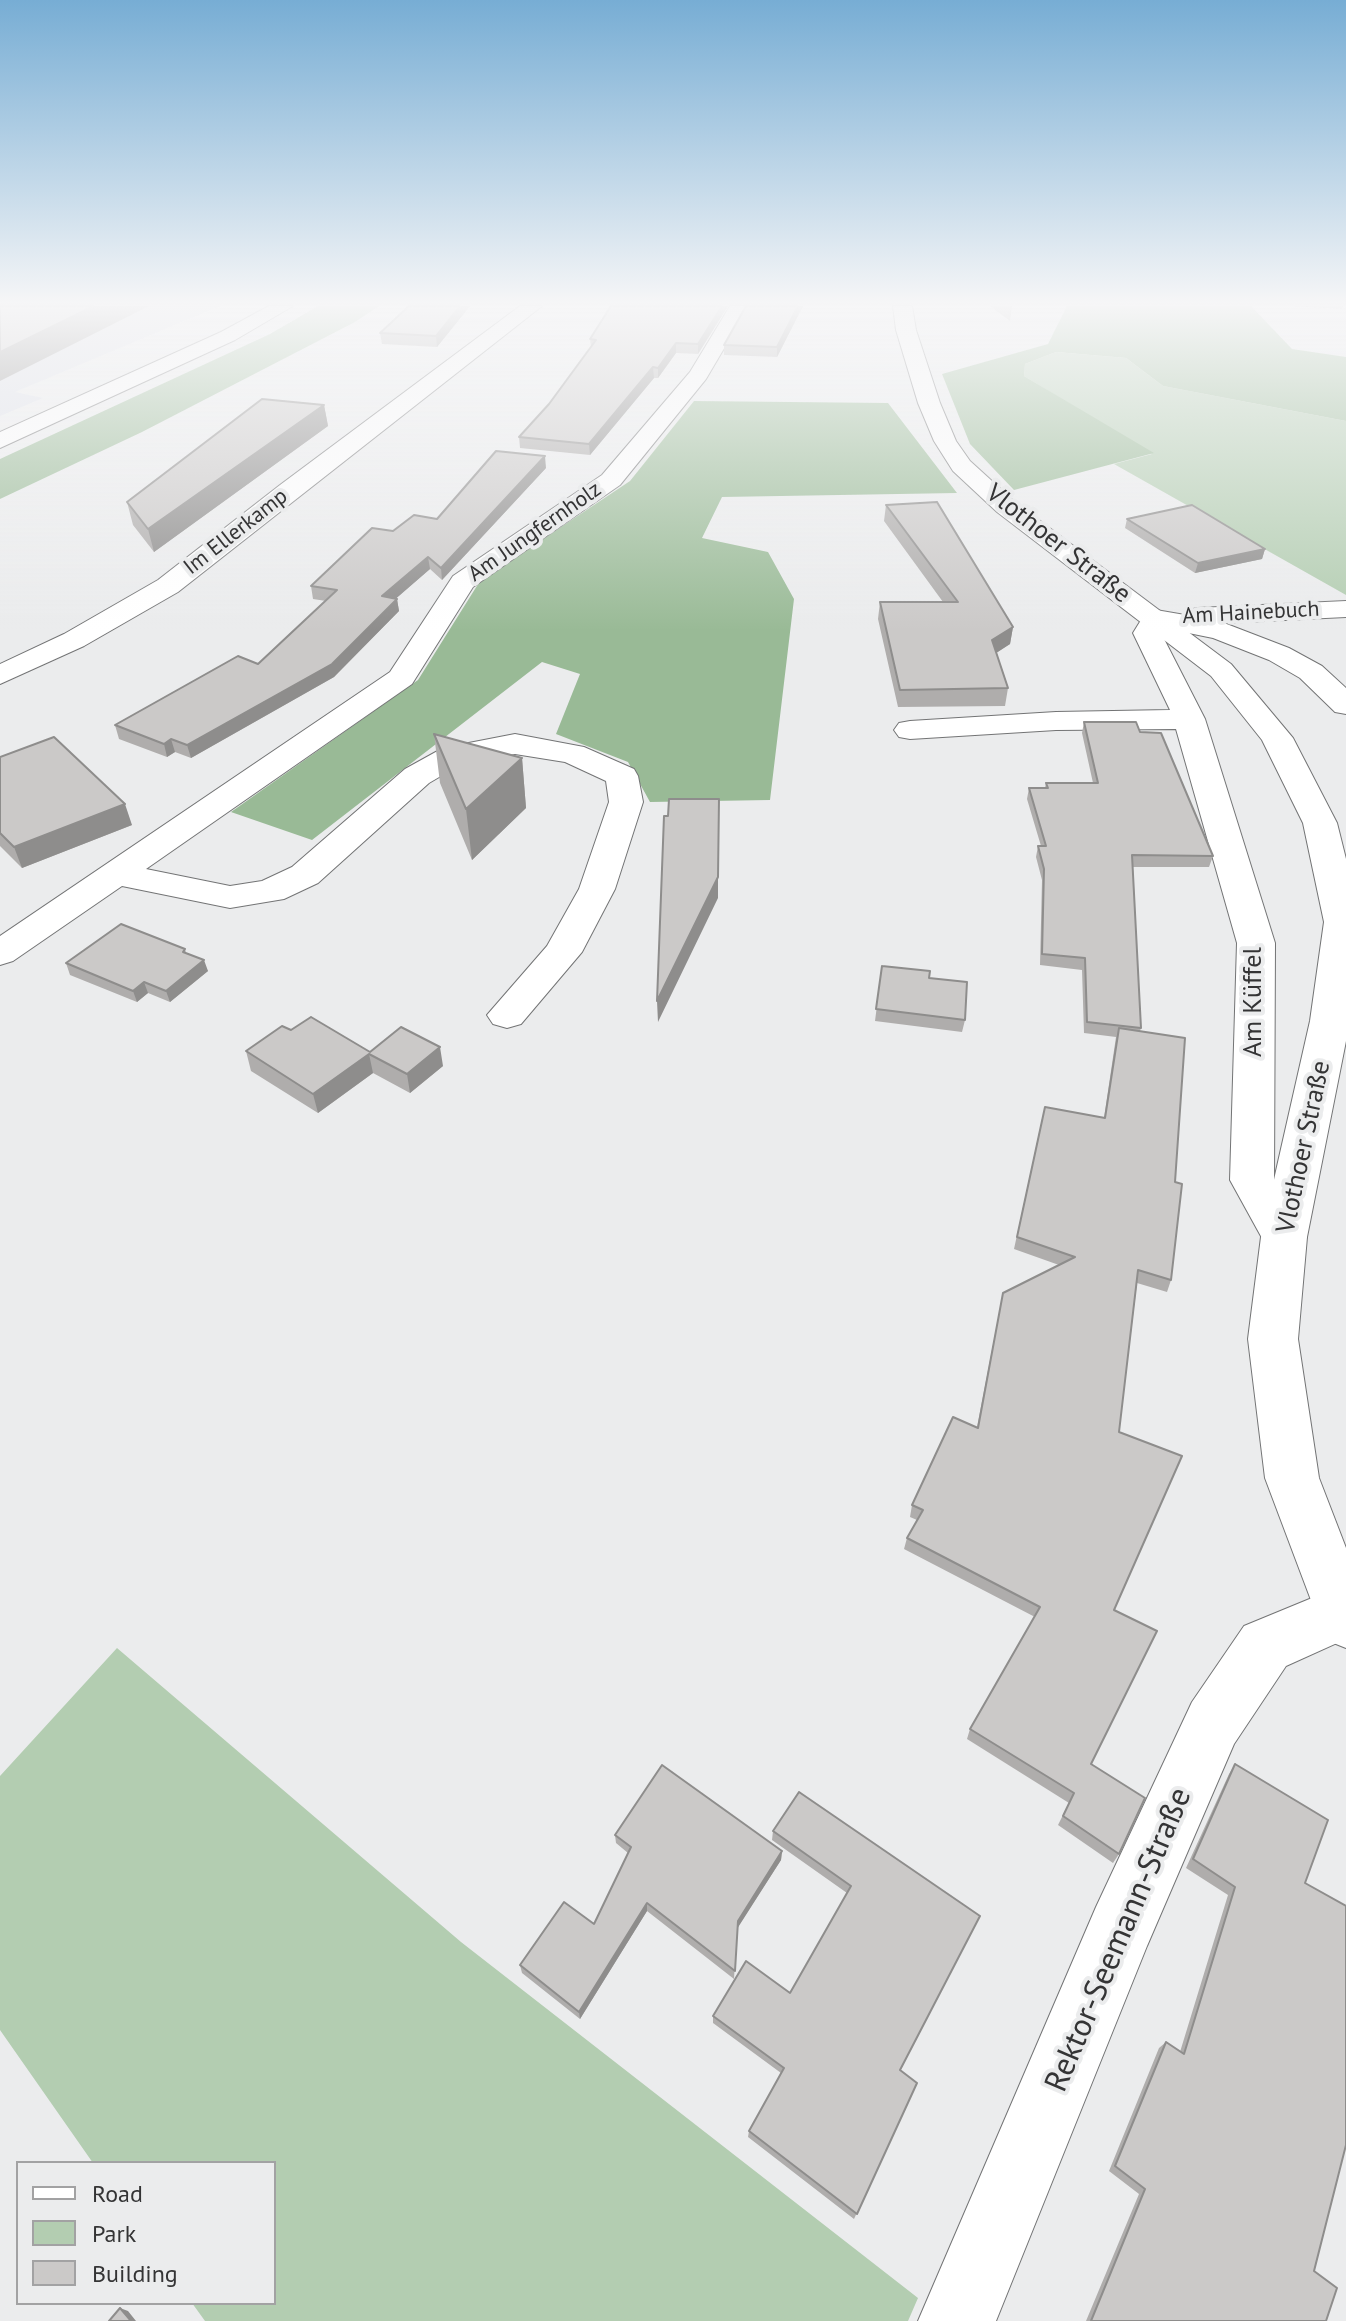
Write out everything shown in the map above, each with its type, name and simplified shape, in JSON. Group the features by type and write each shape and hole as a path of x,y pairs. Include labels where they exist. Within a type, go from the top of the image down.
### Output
{"street":[{"path":"0,441 58,414"},
{"name":"Im Ellerkamp","path":"0,675 74,640 168,586 389,414"},
{"name":"Am Jungfernholz","path":"0,953 401,678 463,582 611,480 666,414"},
{"name":"Vlothoer Straße","path":"934,414 945,441 961,466 1006,507 1221,670 1277,738 1320,823 1343,922 1330,1021 1284,1237 1273,1339 1292,1478 1345,1615"},
{"name":"Am Hainebuch","path":"1156,618 1346,609"},
{"path":"1156,618 1221,631 1279,654 1311,672 1346,705"},
{"name":"Am Küffel","path":"1156,618 1147,633 1189,719 1256,943 1252,1180 1284,1237"},
{"path":"910,730 1056,721 1189,719"},
{"path":"115,874 230,897 271,891 305,875 417,776 454,755 515,744 573,754 622,776 626,802 597,889 563,952 507,1015"},
{"name":"Rektor-Seemann-Straße","path":"957,2321 1120,1931 1213,1723 1265,1646 1345,1615"}],"green space":[{"path":"97,414 176,414 0,499 0,459"},
{"path":"683,414 897,414 957,493 722,497 702,538 768,552 794,599 770,800 650,802 628,762 556,734 580,674 542,662 312,840 231,812 418,680 480,581 630,481"},
{"path":"958,414 1089,414 1154,453 1014,490 970,444"},
{"path":"1087,414 1311,414 1346,421 1346,595 1114,464 1152,454"},
{"path":"1311,414 1346,414 1346,421"},
{"path":"117,1648 461,1942 918,2298 908,2321 205,2321 193,2305 276,2305 276,2161 92,2161 0,2030 0,1776"}],"building":[{"path":"242,414 311,414 148,529 127,502"},
{"path":"540,414 614,414 589,444 519,437"},
{"path":"496,451 545,456 441,568 428,557 382,596 397,599 332,664 187,745 171,739 164,744 115,725 238,656 258,664 337,590 311,586 372,528 393,531 414,515 437,519"},
{"path":"937,502 1013,627 992,640 1008,688 900,690 880,602 958,602 886,505"},
{"path":"1192,505 1265,549 1198,563 1127,519"},
{"path":"1084,722 1136,722 1140,732 1161,733 1213,856 1132,855 1141,1028 1087,1022 1085,958 1042,954 1044,869 1038,846 1046,846 1029,788 1048,788 1046,783 1098,783"},
{"path":"434,734 522,758 466,809"},
{"path":"54,737 125,804 14,847 0,833 0,757"},
{"path":"669,799 719,799 718,877 657,1001 664,816 668,816"},
{"path":"121,924 185,949 183,952 204,960 166,991 144,982 133,991 66,963"},
{"path":"882,966 930,971 929,978 967,982 965,1020 876,1009"},
{"path":"311,1017 370,1052 401,1027 440,1047 407,1074 369,1054 313,1094 246,1051 282,1026 291,1030"},
{"path":"1119,1028 1185,1038 1175,1182 1182,1184 1171,1280 1138,1270 1119,1432 1182,1456 1114,1610 1157,1631 1091,1764 1145,1798 1119,1854 1063,1816 1074,1793 970,1729 1040,1607 907,1538 923,1510 912,1505 953,1417 978,1428 1003,1293 1075,1257 1017,1237 1045,1107 1105,1118"},
{"path":"1235,1764 1328,1820 1305,1883 1346,1906 1346,2145 1314,2271 1337,2288 1326,2321 1091,2321 1145,2189 1115,2166 1166,2042 1184,2054 1235,1887 1193,1859"},
{"path":"662,1765 782,1851 738,1921 735,1971 647,1903 579,2012 520,1965 564,1902 594,1924 631,1847 615,1835"},
{"path":"799,1792 980,1916 900,2070 917,2083 857,2214 749,2131 784,2068 713,2016 746,1961 790,1993 851,1886 773,1831"},
{"path":"120,2308 131,2321 109,2321"}]}
